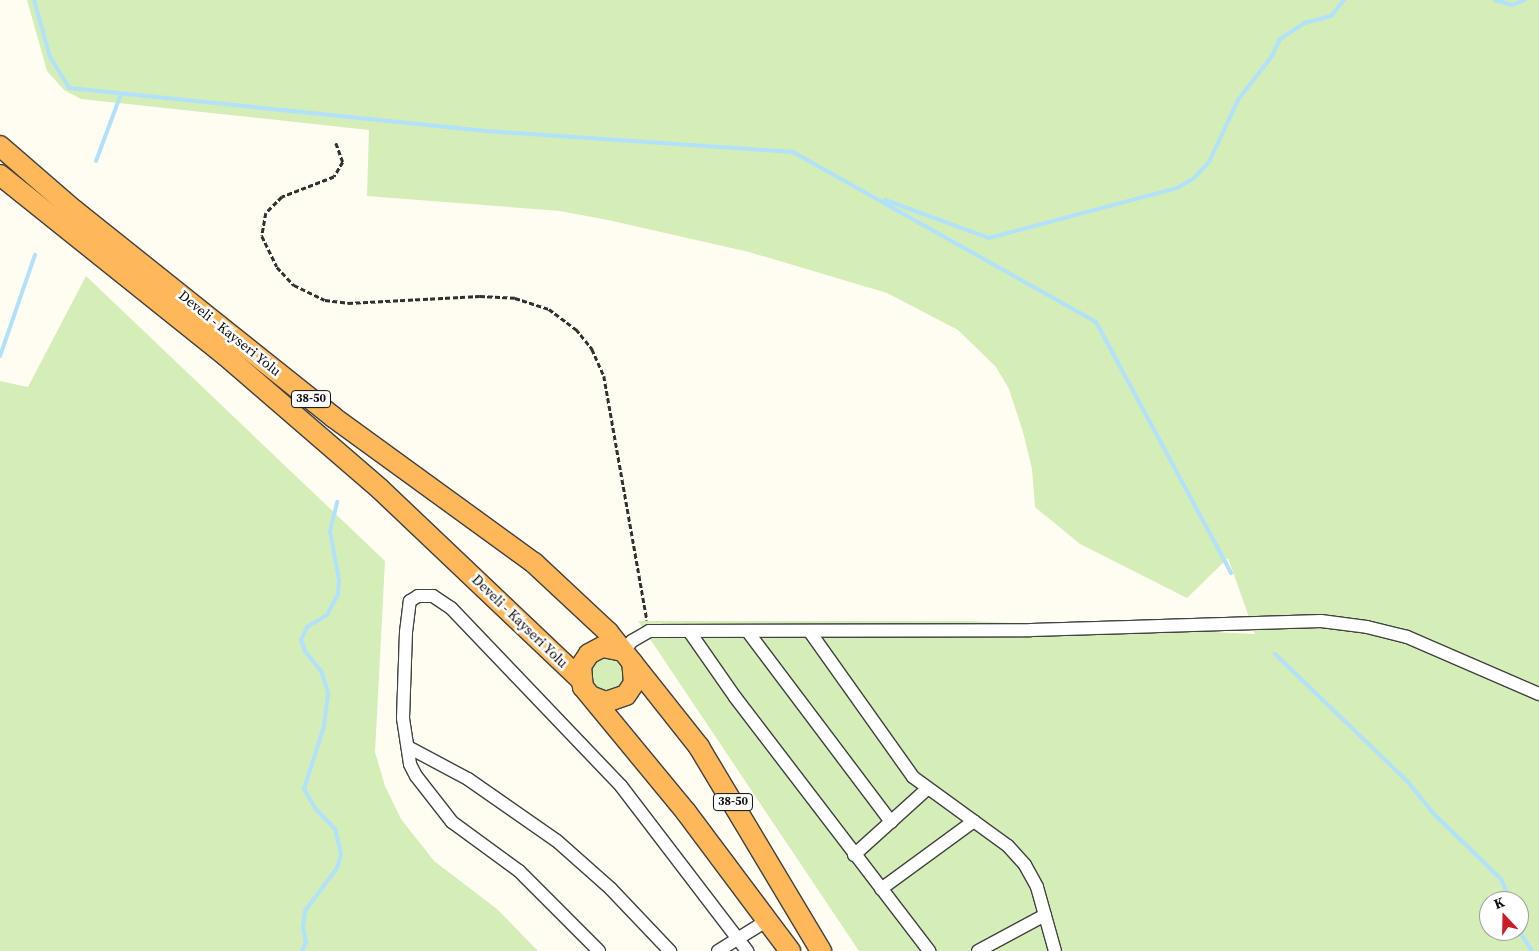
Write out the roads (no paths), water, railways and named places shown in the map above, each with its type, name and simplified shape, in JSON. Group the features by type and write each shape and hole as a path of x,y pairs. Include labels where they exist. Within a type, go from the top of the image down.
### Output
{"highway":[{"name":"Develi - Kayseri Yolu","path":"0,146 74,210 333,417 534,563 608,632 699,747 821,951"},
{"name":"Develi - Kayseri Yolu","path":"0,175 226,356 444,548 580,680 686,812 790,951"},
{"name":"Develi - Kayseri Yolu","path":"580,680 581,666 595,650 609,647 628,656"},
{"path":"593,698 606,702 626,695 634,682 628,656"}],"street":[{"path":"599,951 519,871 440,810 416,776 408,748 403,718 406,632 410,601 427,595 451,608 621,786 747,951"},
{"path":"628,656 628,646 632,641 649,632 810,632 1321,621 1367,627 1407,637 1539,694"},
{"path":"689,631 854,855 929,951"},
{"path":"748,632 891,822"},
{"path":"810,632 905,768 927,789 1008,846 1025,865 1037,887 1055,951"},
{"path":"408,748 468,779 556,841 611,889 670,951"},
{"path":"854,855 927,789"},
{"path":"880,889 974,821"},
{"path":"978,951 1045,915"},
{"path":"718,951 768,920"}],"waterway":[{"path":"34,0 50,57 69,88 486,131 793,152 1096,322 1231,573"},
{"path":"885,200 989,238 1177,188 1194,178 1209,162 1238,100 1272,56 1280,39 1305,23 1331,16 1344,0"},
{"path":"1495,0 1512,5 1525,0"},
{"path":"96,161 121,94"},
{"path":"0,356 35,255"},
{"path":"302,951 306,942 303,927 305,911 337,868 341,854 335,829 315,808 304,789 324,726 328,692 321,671 305,651 301,640 307,627 327,615 338,594 339,580 330,531 337,502"},
{"path":"1275,654 1408,782 1434,814 1501,879 1506,891"},
{"path":"1526,941 1532,951"}]}
